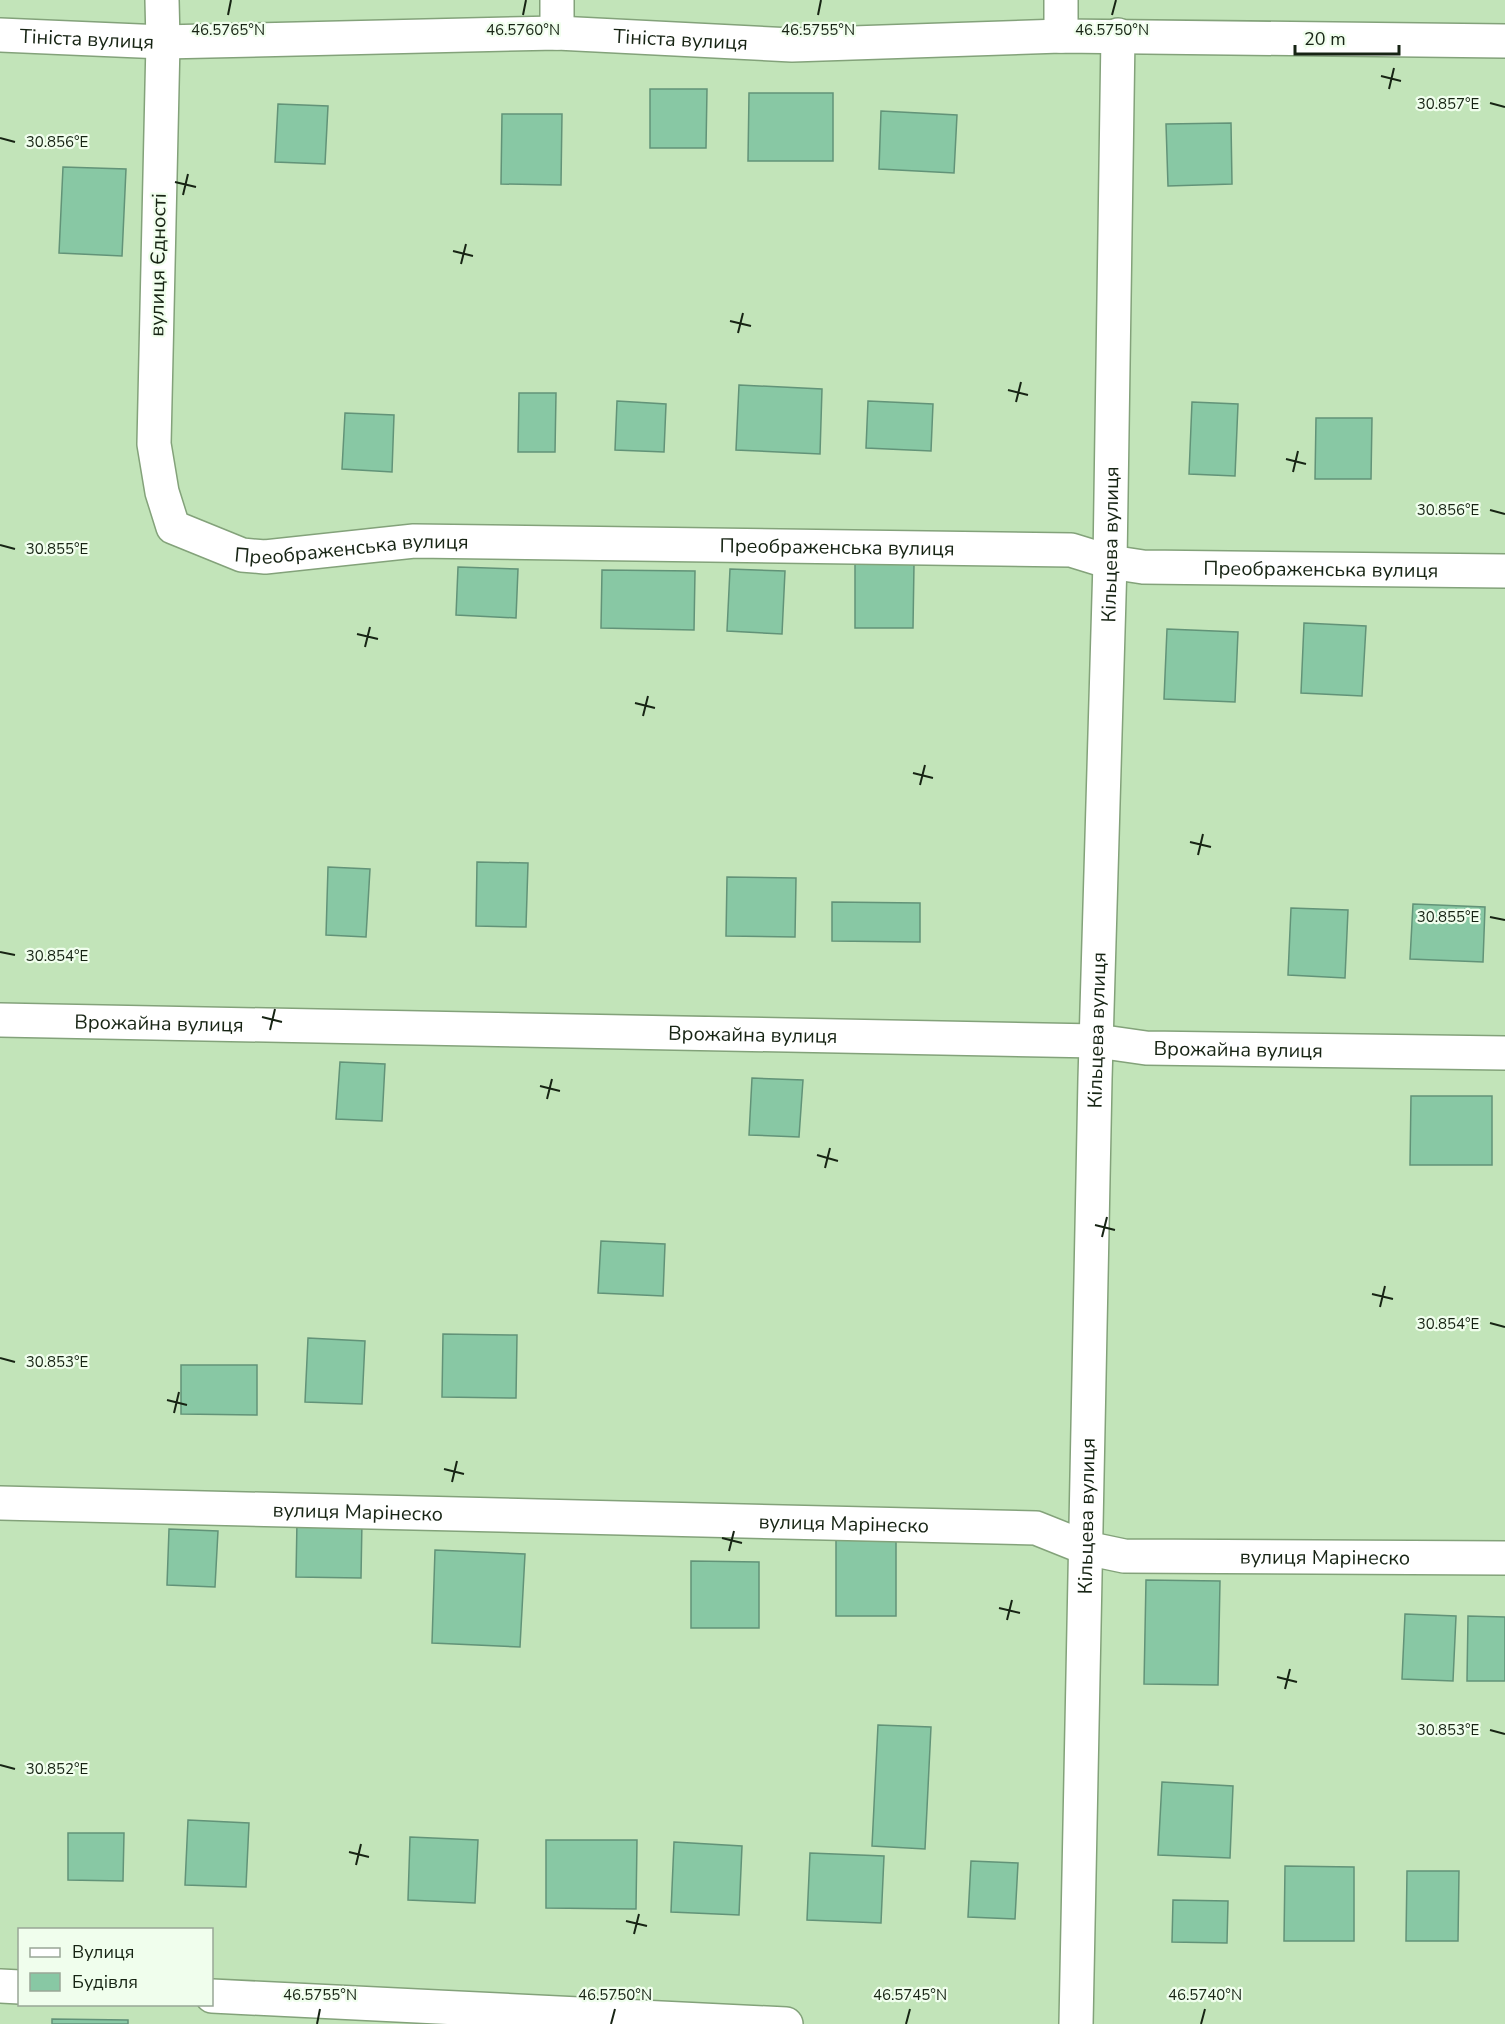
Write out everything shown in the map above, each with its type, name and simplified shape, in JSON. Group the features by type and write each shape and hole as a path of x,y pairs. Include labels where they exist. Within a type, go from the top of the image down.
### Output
{"street":[{"name":"вулиця Єдності","path":"162,0 154,444 162,492 173,527"},
{"path":"556,33 557,0"},
{"path":"1061,0 1061,36"},
{"name":"Тініста вулиця","path":"0,35 163,42 556,33 792,45 1118,35 1505,41"},
{"name":"Кільцева вулиця","path":"1076,2024 1097,1041 1110,562 1118,35"},
{"name":"Преображенська вулиця","path":"173,527 242,555 265,557 414,541 1071,550 1110,562 1143,567 1505,570"},
{"name":"Врожайна вулиця","path":"0,1020 1097,1041 1146,1048 1505,1053"},
{"name":"вулиця Марінеско","path":"0,1503 1036,1528 1086,1548 1124,1556 1505,1558"},
{"path":"0,1986 18,1987"},
{"path":"213,1996 786,2024"}],"building":[{"path":"650,89 707,89 706,148 650,148"},
{"path":"749,93 833,93 833,161 748,161"},
{"path":"278,104 328,106 325,164 275,162"},
{"path":"881,111 957,115 954,173 879,169"},
{"path":"502,114 562,114 561,185 501,184"},
{"path":"1231,123 1232,184 1168,186 1166,124"},
{"path":"63,167 126,169 122,256 59,253"},
{"path":"739,385 822,389 820,454 736,450"},
{"path":"519,393 556,393 555,452 518,452"},
{"path":"617,401 666,404 664,452 615,450"},
{"path":"868,401 933,404 931,451 866,448"},
{"path":"1192,402 1238,404 1235,476 1189,474"},
{"path":"345,413 394,415 392,472 342,469"},
{"path":"1316,418 1372,418 1371,479 1315,479"},
{"path":"855,564 914,564 913,628 855,628"},
{"path":"458,567 518,569 516,618 456,615"},
{"path":"730,569 785,571 782,634 727,631"},
{"path":"602,570 695,571 694,630 601,628"},
{"path":"1304,623 1366,626 1362,696 1301,693"},
{"path":"1167,629 1238,632 1235,702 1164,699"},
{"path":"477,862 528,863 526,927 476,926"},
{"path":"328,867 370,869 366,937 326,935"},
{"path":"727,877 796,878 795,937 726,936"},
{"path":"832,902 920,903 920,942 832,941"},
{"path":"1413,904 1485,907 1483,962 1410,959"},
{"path":"1291,908 1348,910 1345,978 1288,975"},
{"path":"340,1062 385,1064 382,1121 336,1119"},
{"path":"752,1078 803,1080 799,1137 749,1135"},
{"path":"1411,1096 1492,1096 1492,1165 1410,1165"},
{"path":"601,1241 665,1244 663,1296 598,1293"},
{"path":"443,1334 517,1335 516,1398 442,1397"},
{"path":"308,1338 365,1341 362,1404 305,1402"},
{"path":"181,1365 257,1365 257,1415 181,1414"},
{"path":"297,1520 362,1521 361,1578 296,1577"},
{"path":"169,1529 218,1531 215,1587 167,1585"},
{"path":"836,1540 896,1541 896,1616 836,1616"},
{"path":"435,1550 525,1554 520,1647 432,1643"},
{"path":"691,1561 759,1562 759,1628 691,1628"},
{"path":"1146,1580 1220,1581 1218,1685 1144,1684"},
{"path":"1405,1614 1456,1616 1453,1681 1402,1679"},
{"path":"1468,1616 1505,1617 1505,1681 1467,1681"},
{"path":"878,1725 931,1727 925,1849 872,1846"},
{"path":"1162,1782 1233,1786 1230,1858 1158,1855"},
{"path":"188,1820 249,1823 246,1887 185,1885"},
{"path":"68,1833 124,1833 123,1881 68,1880"},
{"path":"410,1837 478,1840 475,1903 408,1900"},
{"path":"546,1840 637,1840 636,1909 546,1908"},
{"path":"674,1842 742,1846 739,1915 671,1912"},
{"path":"810,1853 884,1856 881,1923 807,1920"},
{"path":"971,1861 1018,1863 1015,1919 968,1917"},
{"path":"1285,1866 1354,1867 1354,1941 1284,1941"},
{"path":"1407,1871 1459,1871 1458,1941 1406,1941"},
{"path":"1173,1900 1228,1901 1227,1943 1172,1942"},
{"path":"52,2019 128,2020 128,2024 52,2024"}]}
